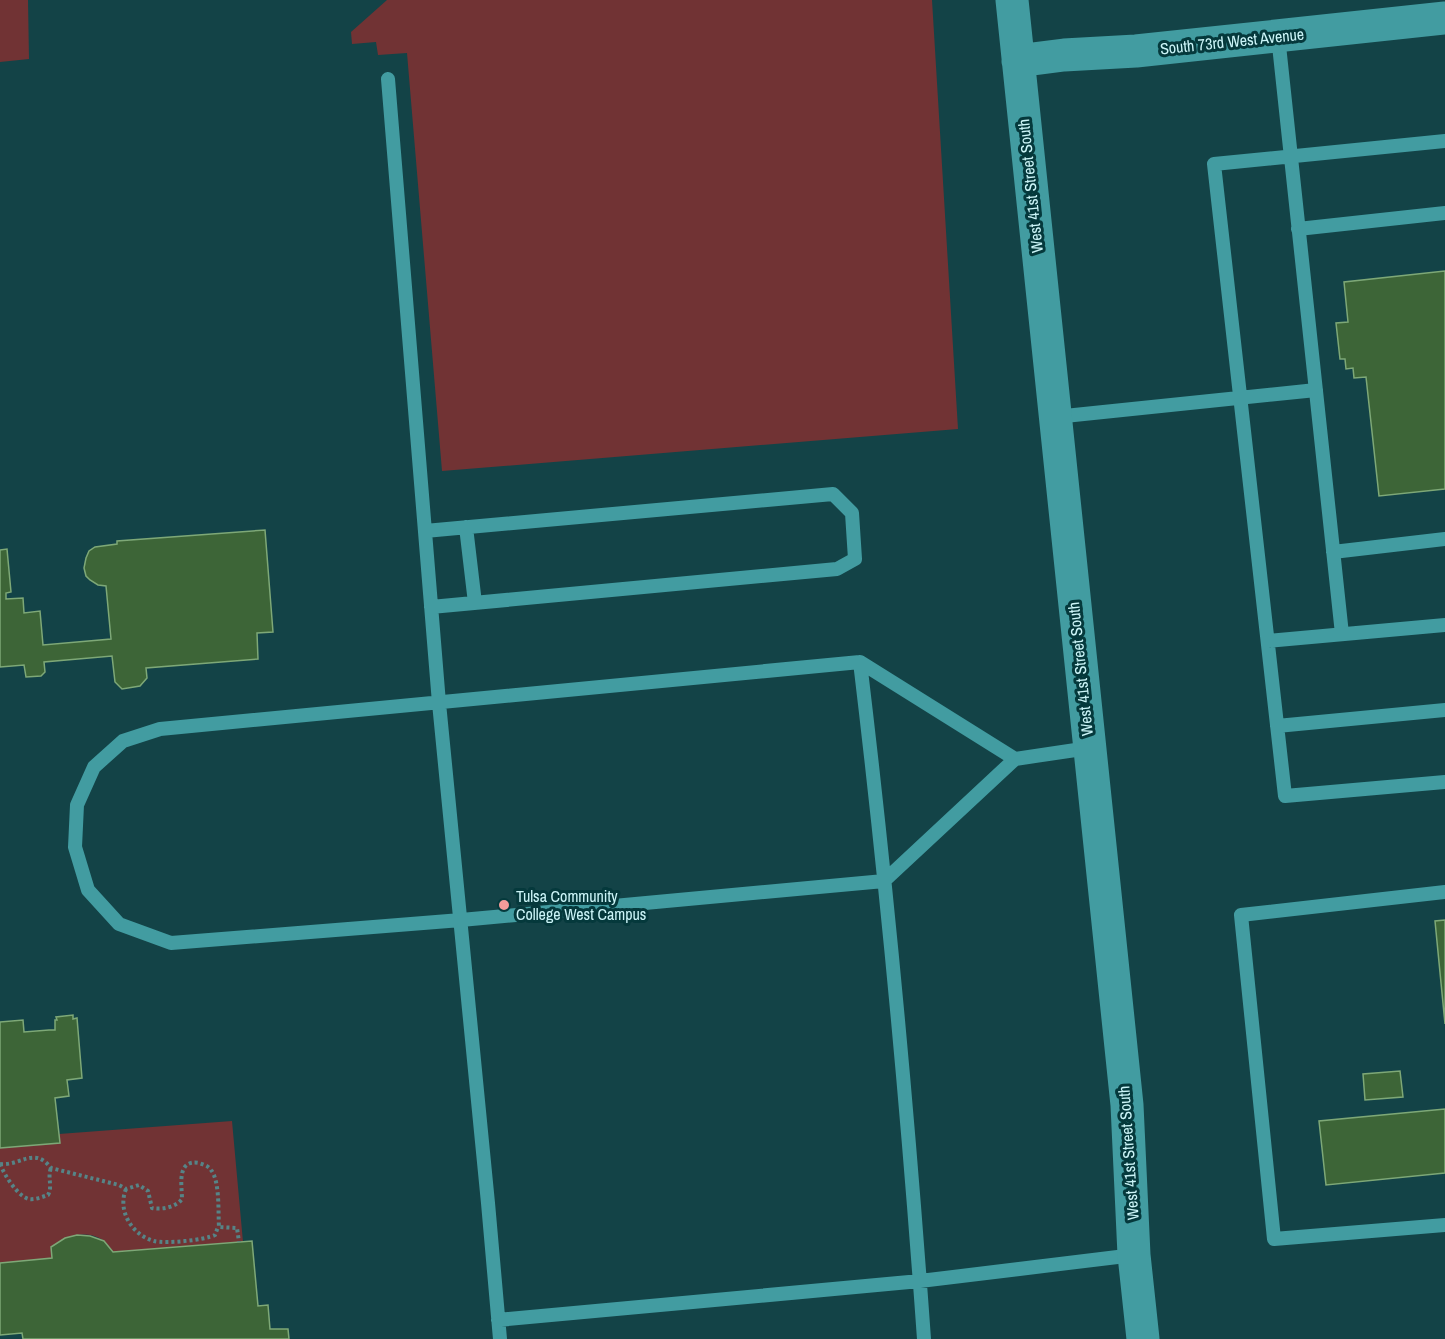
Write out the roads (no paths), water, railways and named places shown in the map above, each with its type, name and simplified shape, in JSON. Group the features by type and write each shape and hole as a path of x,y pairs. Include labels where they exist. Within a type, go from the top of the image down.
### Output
{"main road":[{"name":"West 41st Street South","path":"1012,0 1127,1105 1134,1255 1143,1339"},
{"name":"South 73rd West Avenue","path":"1018,61 1064,55 1136,51 1445,18"}],"lane":[{"path":"1278,36 1342,634"},
{"path":"388,80 439,703 500,1339"},
{"path":"1445,141 1214,164 1285,796 1445,782"},
{"path":"1298,230 1445,213"},
{"path":"1054,417 1316,390"},
{"path":"425,531 833,494 852,513 855,559 837,569 432,607"},
{"path":"466,527 476,603"},
{"path":"1333,552 1445,539"},
{"path":"1268,641 1445,625"},
{"path":"1015,759 860,663 160,729 123,741 94,767 77,805 75,847 88,890 119,924 171,944 884,881 1015,759 1089,748"},
{"path":"860,663 911,1164 924,1339"},
{"path":"1278,726 1445,710"},
{"path":"1445,892 1241,915 1274,1239 1445,1225"},
{"path":"498,1320 920,1281 1134,1255"}],"place":[{"name":"Tulsa Community College West Campus","path":"504,905"}]}
